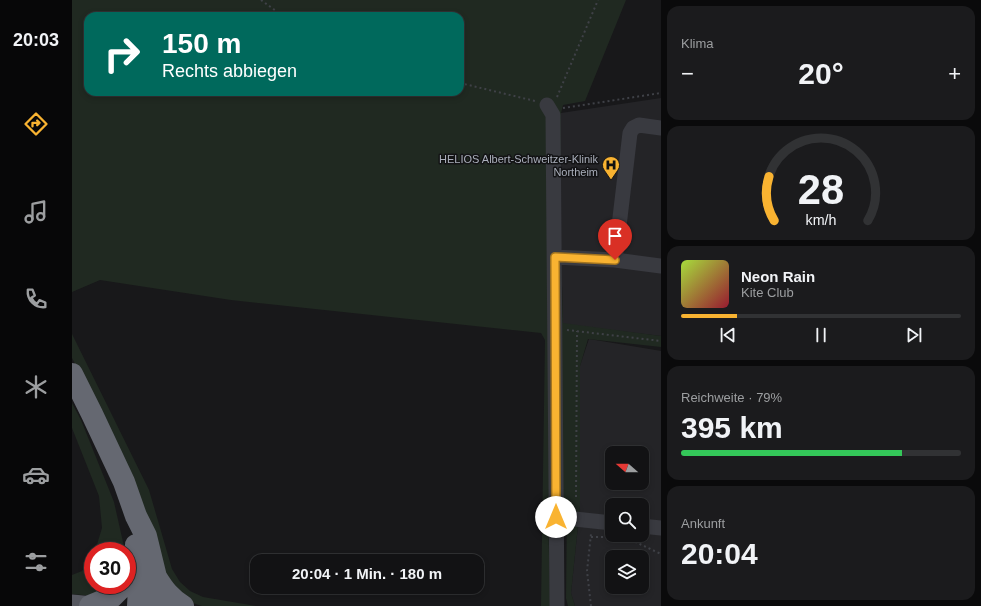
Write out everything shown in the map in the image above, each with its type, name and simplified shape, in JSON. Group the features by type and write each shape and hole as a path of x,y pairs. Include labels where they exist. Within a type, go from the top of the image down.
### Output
{"highway":[{"path":"72,374 124,482 136,516 146,536 156,577 155,606"},
{"path":"136,516 136,542"},
{"path":"136,548 140,569 138,606"},
{"path":"156,577 165,592 173,600 184,606"},
{"path":"92,606 114,594"}],"main road":[{"path":"72,604 92,606"}],"street":[{"path":"550,105 553,115 555,257 557,606"},
{"path":"615,260 630,133 633,128 639,126 661,128"},
{"path":"555,257 615,260 661,266"},
{"path":"556,517 605,522"},
{"path":"649,527 661,528"}],"path":[{"path":"261,0 278,12"},
{"path":"550,105 598,0"},
{"path":"464,84 524,98 561,109 661,93"},
{"path":"555,328 661,341"},
{"path":"576,497 577,331"},
{"path":"591,606 587,571 591,537 601,538 618,536 627,538 661,554"}],"shaded area":[{"path":"72,0 626,0 585,101 563,105 561,113 561,248 563,323 661,336 661,347 588,339 580,366 580,506 571,593 575,606 568,606 566,598 567,506 548,505 550,606 541,606 545,340 541,333 231,300 100,280 72,292"},
{"name":"HELIOS Albert-Schweitzer-Klinik Northeim","path":"661,98 661,336 563,324 561,248 561,113"},
{"path":"72,334 149,490 172,569 180,582 190,591 203,597 256,606 197,605 167,586 109,428 72,358"},
{"path":"589,339 661,351 661,606 575,606 571,593 580,506 580,366"},
{"path":"72,403 81,420 114,502 123,542 98,542 102,528 99,496 72,428"},
{"path":"84,568 84,594 97,594 93,596 72,594 72,575 82,571"}],"place":[{"name":"HELIOS Albert-Schweitzer-Klinik Northeim","path":"611,180"}],"route":[{"path":"556,517 555,257 615,260"}]}
